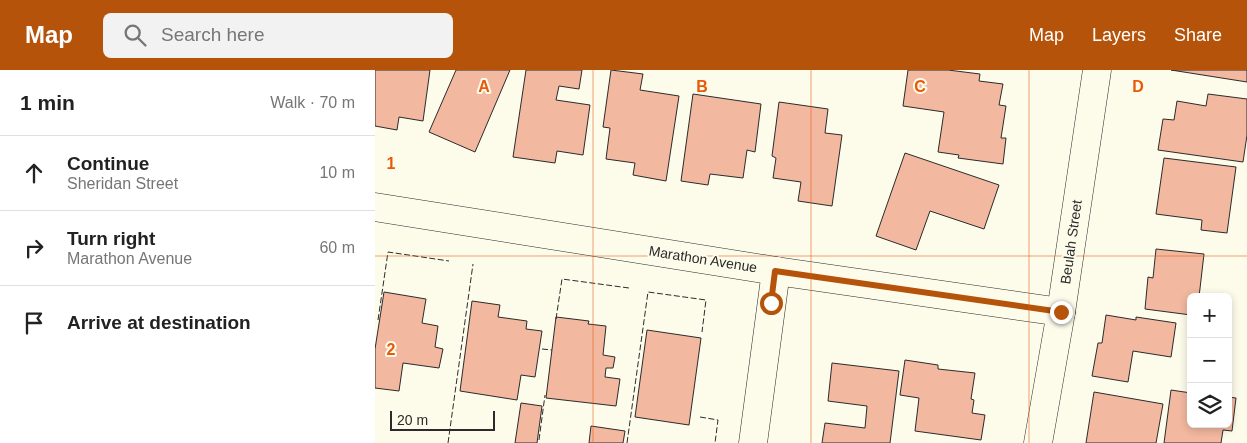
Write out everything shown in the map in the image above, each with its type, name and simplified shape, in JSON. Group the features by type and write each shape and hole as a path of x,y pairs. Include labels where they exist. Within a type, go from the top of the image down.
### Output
{"street":[{"name":"Beulah Street","path":"1038,443 1061,312 1097,70"},
{"name":"Marathon Avenue","path":"375,208 775,271 1061,312"},
{"path":"753,443 775,271"}],"building":[{"path":"375,70 430,70 423,121 399,117 397,130 375,126"},
{"path":"456,70 510,70 475,152 429,132"},
{"path":"526,70 582,70 579,89 559,86 556,100 590,105 583,155 557,151 555,163 513,157"},
{"path":"611,70 643,74 640,90 679,96 666,181 633,175 635,163 606,159 610,128 603,127"},
{"path":"908,70 948,70 980,74 979,81 1003,84 999,105 1006,106 1001,138 1006,138 1003,164 958,158 959,155 938,152 944,112 903,106"},
{"path":"1171,70 1247,70 1247,82"},
{"path":"693,94 761,104 755,152 747,150 743,178 710,174 708,185 681,181"},
{"path":"1208,94 1247,99 1247,135 1243,162 1158,150 1163,119 1174,120 1177,101 1206,106"},
{"path":"779,102 828,109 825,133 842,135 832,206 798,201 801,182 773,178 776,158 772,156"},
{"path":"905,153 999,185 984,229 930,211 916,250 876,236"},
{"path":"1164,158 1236,167 1227,233 1201,230 1202,220 1156,214"},
{"path":"1156,249 1204,254 1199,293 1187,293 1187,314 1145,309 1148,277 1153,278"},
{"path":"384,292 426,299 422,323 438,326 435,347 443,349 439,368 403,363 399,391 375,388 375,349"},
{"path":"472,301 500,305 498,317 527,321 526,329 542,331 535,377 521,375 517,400 460,391"},
{"path":"1106,315 1136,320 1136,317 1176,323 1171,357 1133,351 1128,382 1092,376 1098,343 1102,343"},
{"path":"556,317 589,321 588,324 606,326 603,355 615,357 613,368 606,368 605,377 620,379 616,406 546,398"},
{"path":"647,330 701,338 689,425 635,417"},
{"path":"905,360 938,365 938,369 975,373 971,399 974,400 972,413 985,415 981,440 915,431 919,398 900,395"},
{"path":"832,363 899,371 890,443 822,443 825,423 865,428 867,406 828,401"},
{"path":"1171,390 1187,392 1187,428 1232,428 1232,398 1236,398 1232,431 1223,430 1221,443 1164,443"},
{"path":"1094,392 1163,404 1156,443 1086,443"},
{"path":"521,403 542,406 537,443 515,443"},
{"path":"591,426 625,431 623,443 589,443"}],"fence":[{"path":"378,320 388,252 449,261"},
{"path":"448,443 473,264"},
{"path":"556,319 562,279 629,288"},
{"path":"627,443 648,292 706,300 702,332"},
{"path":"542,349 552,350"},
{"path":"539,440 545,395"},
{"path":"700,417 718,420 715,443"}],"route":[{"path":"771,303 775,271 1061,312"}]}
